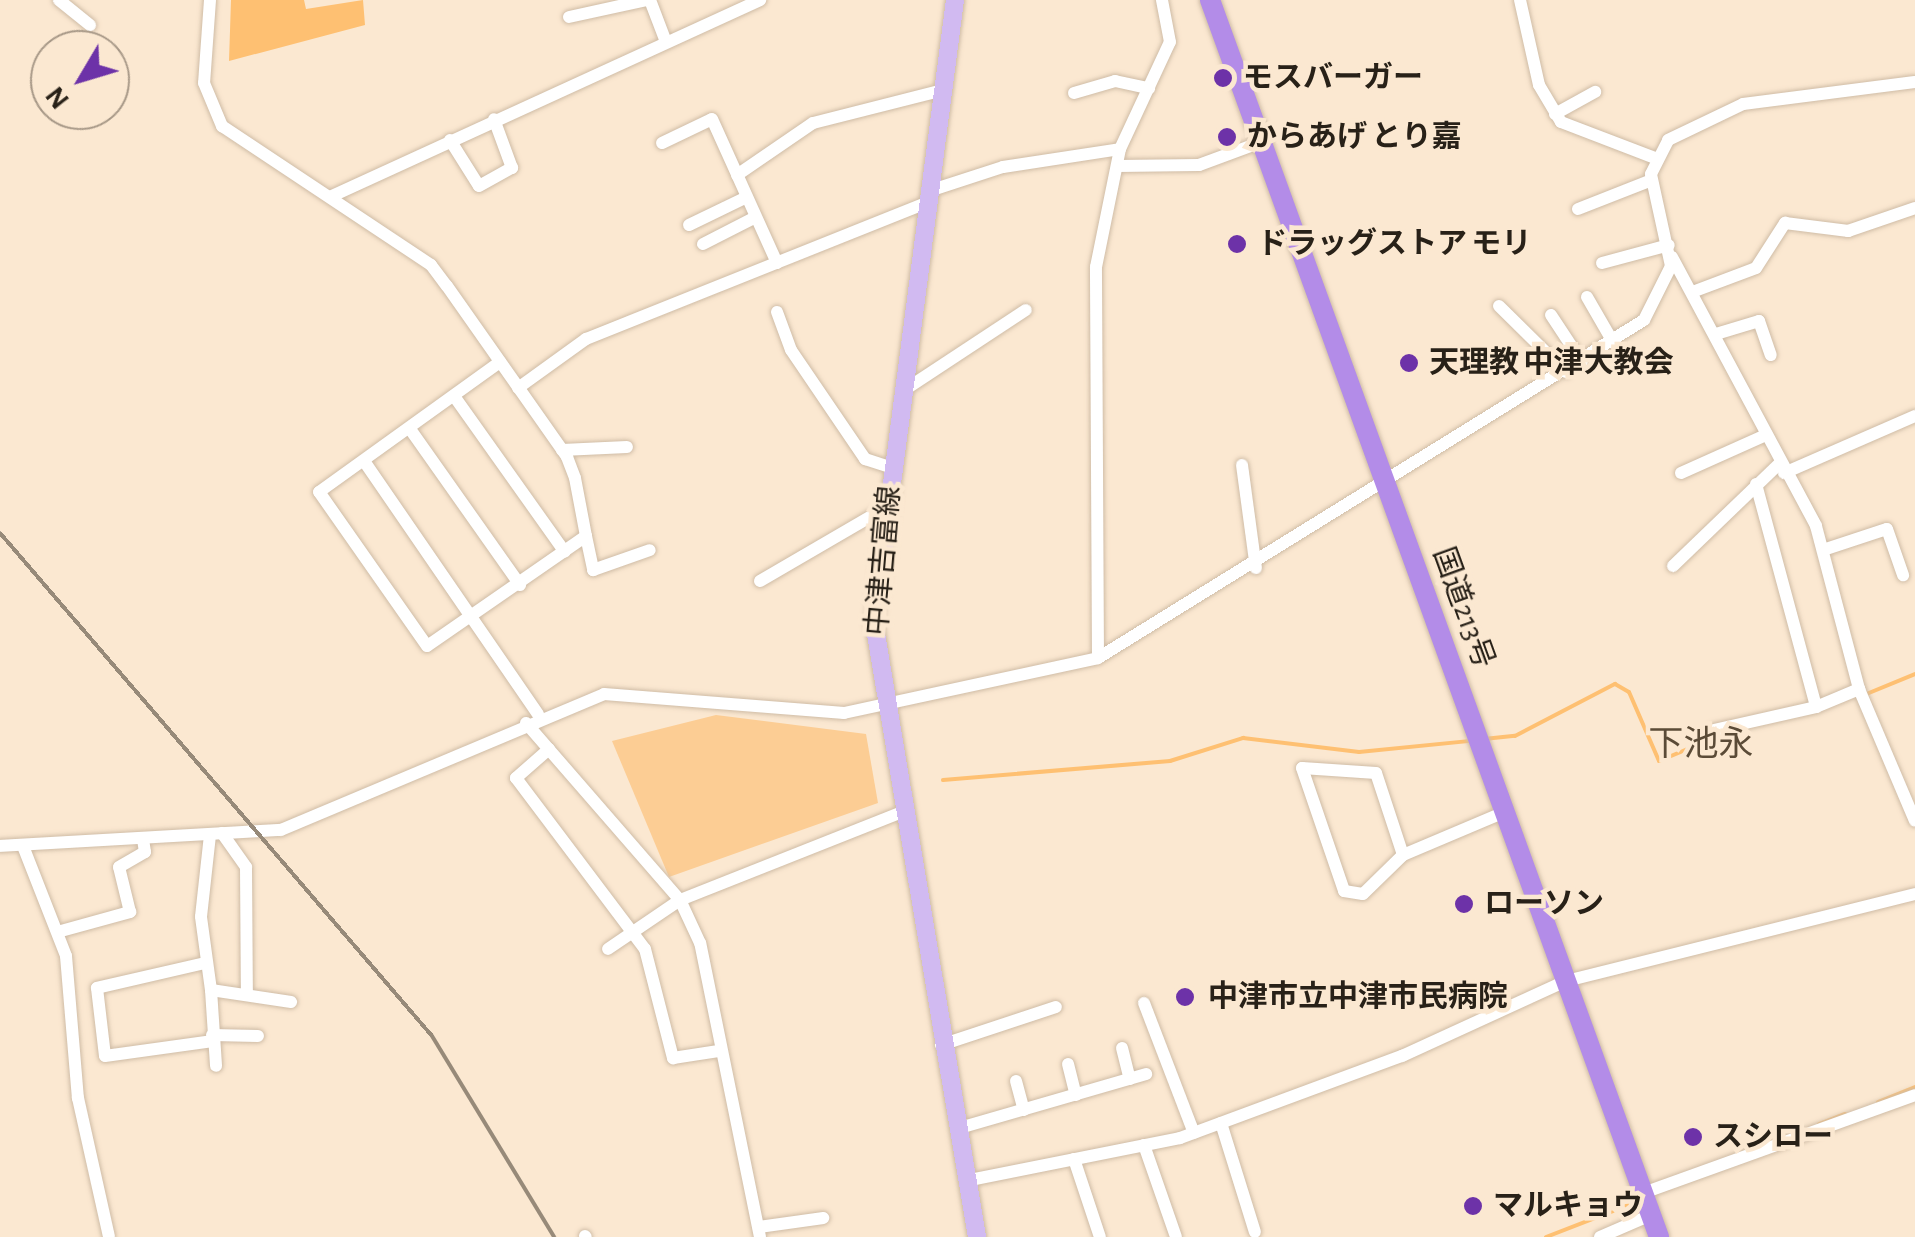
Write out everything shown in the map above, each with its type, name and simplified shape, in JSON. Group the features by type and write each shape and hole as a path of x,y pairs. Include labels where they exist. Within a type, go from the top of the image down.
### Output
{"highway":[{"name":"国道213号","path":"1210,0 1658,1237"}],"main road":[{"name":"中津吉富線","path":"955,0 874,622 882,708 977,1237"}],"street":[{"path":"59,0 90,25"},
{"path":"210,0 204,83 217,119 423,257 562,450 593,570 650,550"},
{"path":"569,17 648,0 666,42"},
{"path":"332,196 760,0"},
{"path":"1098,658 1095,278 1120,149 1172,34 1162,0"},
{"path":"1520,0 1555,114 1655,158"},
{"path":"1074,94 1115,80 1149,88"},
{"path":"1915,82 1733,106 1668,140 1655,158 1652,180 1671,251 1822,550 1859,690 1915,821"},
{"path":"737,174 813,123 943,90"},
{"path":"1555,114 1595,92"},
{"path":"450,140 479,186 512,168 494,119"},
{"path":"662,142 712,120 777,263"},
{"path":"1116,166 1199,165 1264,142"},
{"path":"518,388 586,339 1003,166 1120,149"},
{"path":"1578,209 1652,180"},
{"path":"689,225 747,197"},
{"path":"1695,292 1756,268 1784,223 1848,231 1915,208"},
{"path":"704,244 756,217"},
{"path":"1602,264 1671,251"},
{"path":"0,846 281,830 532,718 640,692 821,714 882,708 1098,658 1256,568 1613,342 1659,302 1671,251"},
{"path":"1587,297 1613,342"},
{"path":"1499,306 1566,372"},
{"path":"903,392 1026,310"},
{"path":"777,312 791,350 865,458 892,468"},
{"path":"1552,315 1582,362"},
{"path":"1716,334 1759,320 1771,355"},
{"path":"500,362 319,492 427,646 475,619 586,536"},
{"path":"454,396 565,552"},
{"path":"1673,566 1756,484 1782,468 1915,416"},
{"path":"410,430 520,585"},
{"path":"1681,474 1766,435"},
{"path":"562,450 627,447"},
{"path":"364,461 475,619 549,749 680,900 700,943 718,1051 759,1232 823,1218"},
{"path":"1242,465 1256,568"},
{"path":"1756,484 1816,707"},
{"path":"760,582 888,507"},
{"path":"1822,550 1886,528 1903,575"},
{"path":"1714,730 1816,707 1859,690"},
{"path":"549,749 516,778 633,933 652,966 654,1008 673,1058 718,1051"},
{"path":"1404,854 1376,773 1302,768 1344,891 1377,885 1404,854 1505,812"},
{"path":"608,950 680,900 900,813"},
{"path":"216,834 204,963 211,990 216,1066"},
{"path":"216,834 246,868 247,995"},
{"path":"60,931 130,912 119,868 145,852 143,840"},
{"path":"23,846 60,931 78,1098 109,1237"},
{"path":"965,1181 1194,1133 1566,981 1915,894"},
{"path":"204,963 97,988 105,1056 213,1038 258,1036"},
{"path":"211,990 291,1002"},
{"path":"1144,1004 1194,1133"},
{"path":"941,1046 1056,1007"},
{"path":"1122,1048 1130,1079"},
{"path":"1068,1064 1076,1094"},
{"path":"956,1130 1146,1074"},
{"path":"1016,1082 1024,1110"},
{"path":"1642,1193 1915,1095"},
{"path":"1220,1123 1254,1232"},
{"path":"1144,1145 1176,1237"},
{"path":"1074,1159 1100,1237"},
{"path":"1600,1237 1651,1215"}],"shaded area":[{"path":"231,0 304,0 306,9 363,0 365,25 229,61"},
{"path":"716,715 866,734 878,803 669,877 612,741"}],"waterway":[{"path":"1864,695 1915,674"},
{"path":"1484,739 1515,736 1615,684 1629,692 1659,761 1721,735"},
{"path":"943,780 1170,761 1243,738 1359,752 1470,741"},
{"path":"1878,1102 1915,1087"},
{"path":"1819,1124 1845,1114"},
{"path":"1546,1237 1631,1204"}],"railway":[{"path":"0,533 432,1036 554,1237"}],"place":[{"name":"モスバーガー","path":"1223,78"},
{"name":"からあげ とり嘉","path":"1227,137"},
{"name":"ドラッグストア モリ","path":"1237,244"},
{"name":"天理教 中津大教会","path":"1409,363"},
{"name":"ローソン","path":"1464,904"},
{"name":"中津市立中津市民病院","path":"1185,997"},
{"name":"スシロー","path":"1693,1137"},
{"name":"マルキョウ","path":"1473,1206"}],"district":[{"name":"下池永","path":"1701,745"}]}
